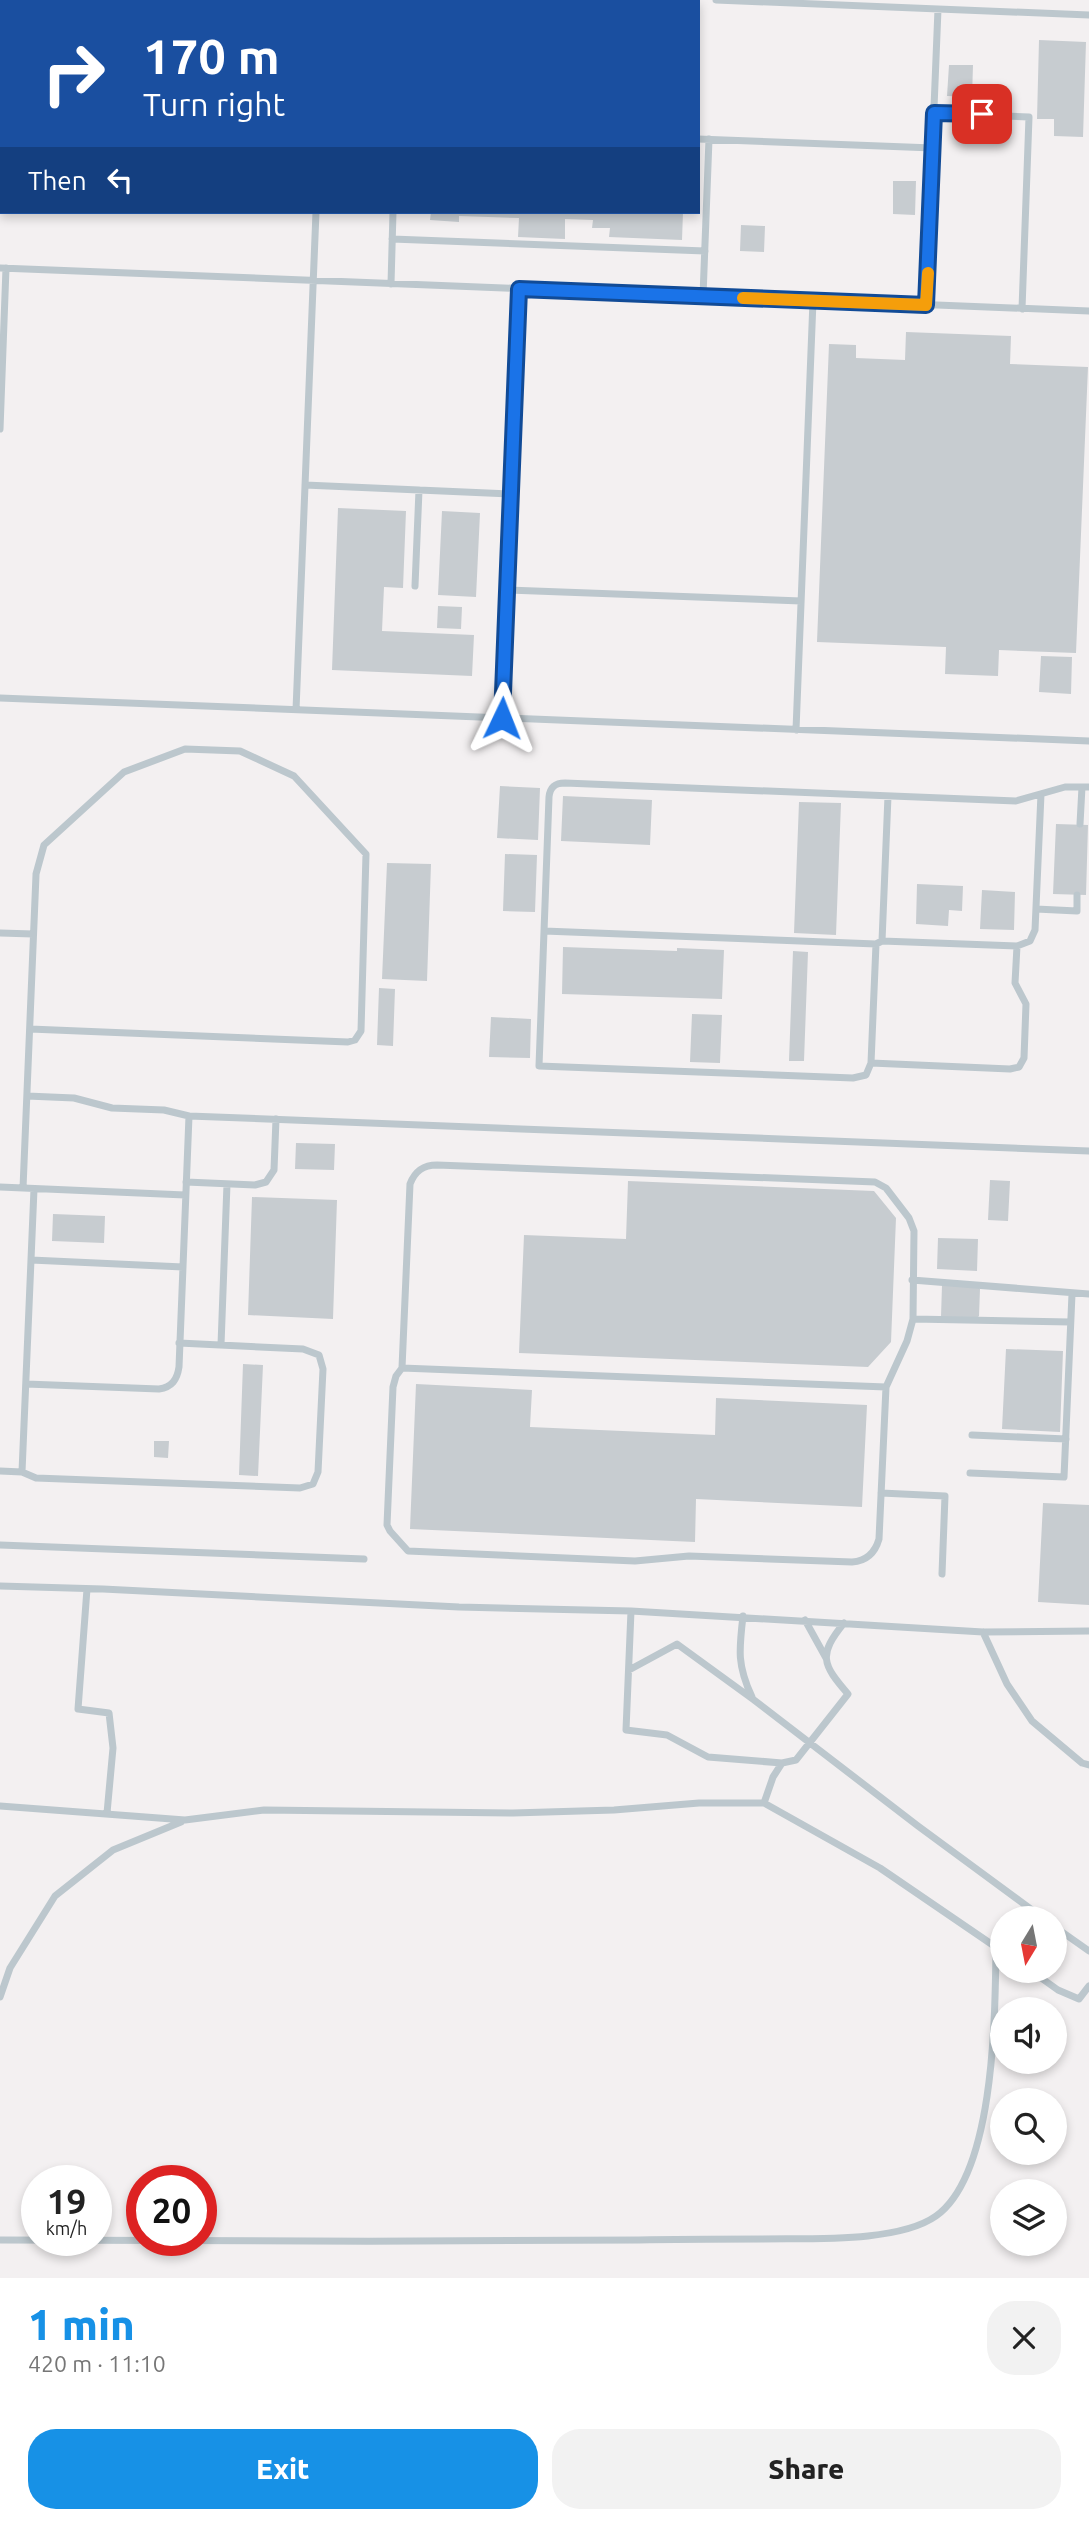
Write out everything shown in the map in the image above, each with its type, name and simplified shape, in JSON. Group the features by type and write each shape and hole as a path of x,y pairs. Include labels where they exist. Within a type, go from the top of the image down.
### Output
{"lane":[{"path":"716,0 1089,15"},
{"path":"926,305 938,9"},
{"path":"934,113 1029,117 1022,309"},
{"path":"700,139 933,148"},
{"path":"703,296 709,139"},
{"path":"296,710 316,214"},
{"path":"391,284 394,214"},
{"path":"392,239 705,251"},
{"path":"0,429 3,268 1089,311"},
{"path":"502,718 519,289"},
{"path":"796,730 813,301"},
{"path":"304,485 511,494"},
{"path":"415,586 419,490"},
{"path":"507,590 801,601"},
{"path":"0,698 1089,741"},
{"path":"23,1188 36,874 44,845 124,772 183,749 240,751 294,776 367,858 360,1031 353,1041 30,1030"},
{"path":"888,796 871,1063 866,1075 853,1078 538,1066 550,794 553,786 558,783 1016,801 1065,787 1085,787 1080,824"},
{"path":"544,931 1024,945 1032,939 1035,930 1041,794"},
{"path":"1036,909 1077,911 1077,895"},
{"path":"0,933 33,934"},
{"path":"871,1063 1019,1068 1024,1055 1026,1004 1015,983 1017,946"},
{"path":"27,1096 74,1098 111,1108 164,1110 189,1116 1089,1151"},
{"path":"26,1384 164,1389 172,1384 177,1376 189,1116"},
{"path":"186,1182 259,1185 269,1179 274,1170 276,1119"},
{"path":"429,1165 878,1183 886,1188 913,1224 912,1280 913,1319 908,1341 886,1387 878,1544 868,1557 858,1562 689,1556 635,1561 411,1552 387,1525 393,1387 402,1368 410,1184 416,1172 429,1165"},
{"path":"221,1345 227,1184"},
{"path":"0,1187 186,1195"},
{"path":"22,1472 34,1189"},
{"path":"31,1260 183,1267"},
{"path":"912,1280 1089,1294"},
{"path":"970,1473 1064,1477 1072,1294"},
{"path":"913,1319 1070,1322"},
{"path":"0,1471 22,1472 36,1478 300,1488 310,1486 317,1478 318,1472 323,1369 321,1358 308,1349 179,1343"},
{"path":"402,1368 886,1387"},
{"path":"972,1435 1066,1439"},
{"path":"881,1493 945,1496 942,1574"},
{"path":"0,1545 364,1559"},
{"path":"0,1586 459,1607 743,1616 984,1632 1089,1631"},
{"path":"87,1589 78,1709 108,1713 113,1748 107,1813"},
{"path":"631,1611 626,1730 667,1735 708,1757 782,1763 796,1760 848,1694 829,1672 826,1658 806,1620"},
{"path":"743,1616 741,1674 754,1700"},
{"path":"826,1658 829,1642 844,1623"},
{"path":"984,1632 1007,1684 1032,1721 1082,1763 1089,1765"},
{"path":"629,1670 677,1644 1028,1906"},
{"path":"764,1803 773,1777 782,1763"},
{"path":"0,1806 185,1820 264,1810 513,1813 614,1810 699,1803 764,1803 880,1868 990,1944"},
{"path":"0,1997 10,1968 55,1896 113,1850 185,1820"},
{"path":"1068,1936 1089,1951"},
{"path":"0,2240 491,2241 831,2238 908,2230 936,2216 950,2203 968,2175 979,2143 986,2102 996,1983"},
{"path":"1048,1983 1079,1999 1089,1986"}],"building":[{"path":"1039,40 1086,42 1083,137 1054,136 1054,119 1037,119"},
{"path":"949,65 973,65 972,97 947,96"},
{"path":"893,181 916,181 915,215 893,214"},
{"path":"431,214 683,214 682,240 609,237 610,228 592,228 593,220 565,219 565,239 518,237 519,218 459,216 459,222 430,220"},
{"path":"741,225 765,226 764,252 740,251"},
{"path":"906,332 1011,336 1010,364 1088,367 1076,653 999,650 998,676 945,674 946,647 817,642 829,344 856,345 856,358 905,360"},
{"path":"338,508 406,511 403,588 384,587 382,631 474,635 472,676 332,670"},
{"path":"442,511 480,513 476,597 438,595"},
{"path":"438,606 462,607 461,629 437,628"},
{"path":"1041,656 1072,657 1071,694 1039,692"},
{"path":"500,786 540,788 538,840 497,838"},
{"path":"563,796 652,800 650,845 561,841"},
{"path":"799,802 841,803 836,935 794,933"},
{"path":"1056,824 1088,825 1086,895 1053,894"},
{"path":"505,854 537,855 535,912 503,911"},
{"path":"387,863 431,864 427,981 382,979"},
{"path":"917,884 963,886 962,911 949,910 948,926 916,924"},
{"path":"982,890 1015,892 1014,930 980,929"},
{"path":"563,947 724,950 722,999 562,994"},
{"path":"793,951 808,952 804,1061 789,1061"},
{"path":"379,988 395,989 393,1046 377,1045"},
{"path":"692,1014 722,1015 720,1063 690,1062"},
{"path":"491,1017 531,1019 530,1058 489,1057"},
{"path":"296,1143 335,1144 334,1170 295,1169"},
{"path":"990,1180 1010,1181 1008,1221 988,1220"},
{"path":"628,1181 874,1191 896,1218 891,1342 868,1367 519,1353 524,1235 626,1239"},
{"path":"252,1197 337,1200 333,1319 248,1315"},
{"path":"53,1214 105,1216 104,1243 52,1241"},
{"path":"938,1238 978,1239 977,1271 937,1269"},
{"path":"942,1285 978,1287 979,1316 976,1319 941,1317"},
{"path":"1006,1349 1063,1351 1060,1432 1002,1429"},
{"path":"243,1364 263,1365 258,1476 239,1475"},
{"path":"416,1384 532,1390 530,1427 715,1435 716,1398 867,1405 862,1507 696,1499 695,1542 410,1529"},
{"path":"154,1441 169,1441 168,1458 154,1457"},
{"path":"1043,1503 1089,1505 1089,1605 1038,1602"}],"slow traffic":[{"path":"743,298 926,305 928,273"}],"route":[{"path":"502,718 519,289 926,305 934,113 982,114"}]}
